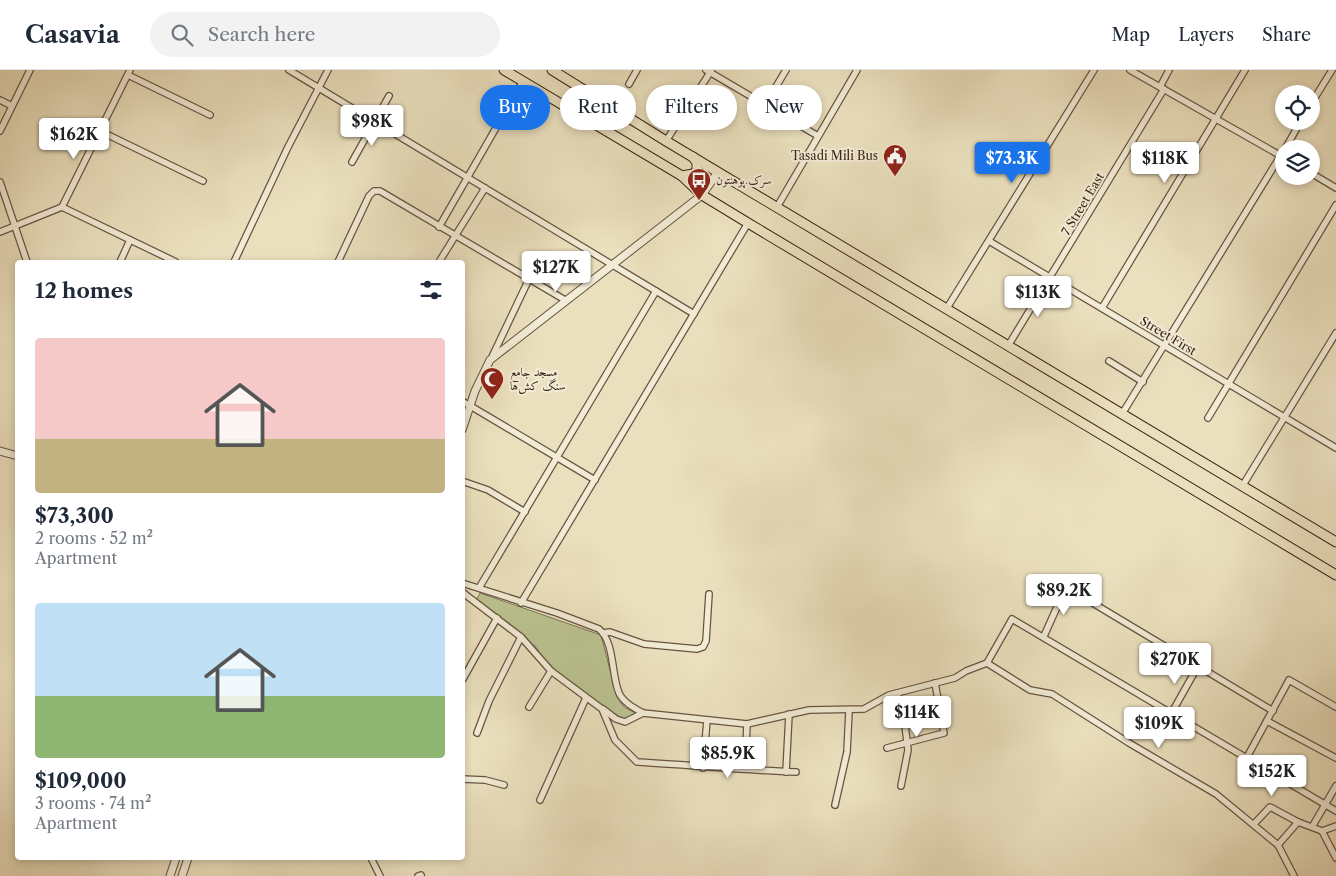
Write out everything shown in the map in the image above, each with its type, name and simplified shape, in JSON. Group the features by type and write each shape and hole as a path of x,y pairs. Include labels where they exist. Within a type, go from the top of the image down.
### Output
{"main road":[{"path":"504,70 682,176 702,194 748,222 1336,575"},
{"path":"552,70 666,141 1336,542"},
{"path":"682,176 693,174 697,171 698,163 693,157"}],"street":[{"path":"0,131 30,70"},
{"path":"289,70 694,314"},
{"path":"235,260 318,87 328,70"},
{"path":"628,84 637,70"},
{"path":"777,85 786,70"},
{"path":"777,206 857,70"},
{"path":"947,308 1094,70"},
{"path":"1130,70 1275,149"},
{"name":"7 Street East","path":"1008,346 1050,279 1162,88 1169,70"},
{"path":"1102,308 1245,70"},
{"path":"1320,89 1332,70"},
{"path":"666,141 709,71 747,94"},
{"path":"0,232 62,207 129,72 210,115"},
{"path":"439,226 469,178 523,81"},
{"path":"352,162 389,96"},
{"path":"0,100 12,106"},
{"path":"808,130 818,136"},
{"path":"100,131 203,181"},
{"path":"1122,414 1166,346 1275,166"},
{"path":"490,360 702,194 718,172"},
{"path":"1320,178 1336,188"},
{"path":"0,182 26,260"},
{"path":"440,260 485,188"},
{"path":"339,260 369,196 374,191 380,191 565,300"},
{"path":"1208,418 1336,205"},
{"path":"62,207 172,260"},
{"path":"521,603 748,222"},
{"path":"121,260 130,240"},
{"name":"Street First","path":"989,241 1050,279 1166,346 1284,419 1336,448"},
{"path":"465,421 490,360 529,279"},
{"path":"479,588 656,291"},
{"path":"1243,486 1336,333"},
{"path":"1109,360 1143,382"},
{"path":"465,403 596,480"},
{"path":"0,451 15,455"},
{"path":"465,482 488,490 525,512"},
{"path":"465,584 557,613 603,633 610,632 644,644 697,649 703,647 706,641 709,594"},
{"path":"1044,636 1066,587 1273,710"},
{"path":"465,594 521,637 551,671 616,719 625,722 643,713"},
{"path":"465,676 498,618"},
{"path":"603,633 619,694 629,705 643,713 747,724 809,710 849,711 864,709 897,693 955,678 966,671 988,663 1012,619 1044,636 1246,759 1336,811"},
{"path":"477,733 489,700 521,637"},
{"path":"988,663 1030,690 1052,694 1129,743 1216,794 1278,845 1294,876"},
{"path":"1171,714 1198,666"},
{"path":"529,707 551,671"},
{"path":"1246,759 1289,680 1336,707"},
{"path":"886,748 944,733 935,684"},
{"path":"897,693 904,717 908,750 901,786"},
{"path":"540,800 586,698"},
{"path":"602,708 615,740 637,762 703,768 796,772"},
{"path":"835,804 847,752 849,711"},
{"path":"786,772 789,714"},
{"path":"703,768 708,720"},
{"path":"1267,721 1336,758"},
{"path":"745,769 747,724"},
{"path":"465,779 485,780 504,785"},
{"path":"1312,827 1336,786"},
{"path":"1254,824 1270,806 1298,822 1322,831 1336,858"},
{"path":"1278,845 1298,822"},
{"path":"1322,831 1336,826"},
{"path":"170,876 175,860"},
{"path":"182,876 187,860"},
{"path":"372,860 380,876"}],"green space":[{"path":"480,593 601,635 617,697 624,707 637,714 623,719 554,674 535,646 476,601"}],"place":[{"name":"Tasadi Mili Bus","path":"895,177"},
{"name":"سرک پوهنتون","path":"699,201"},
{"name":"مسجد جامع سنگ کش‌ها","path":"492,400"}]}
